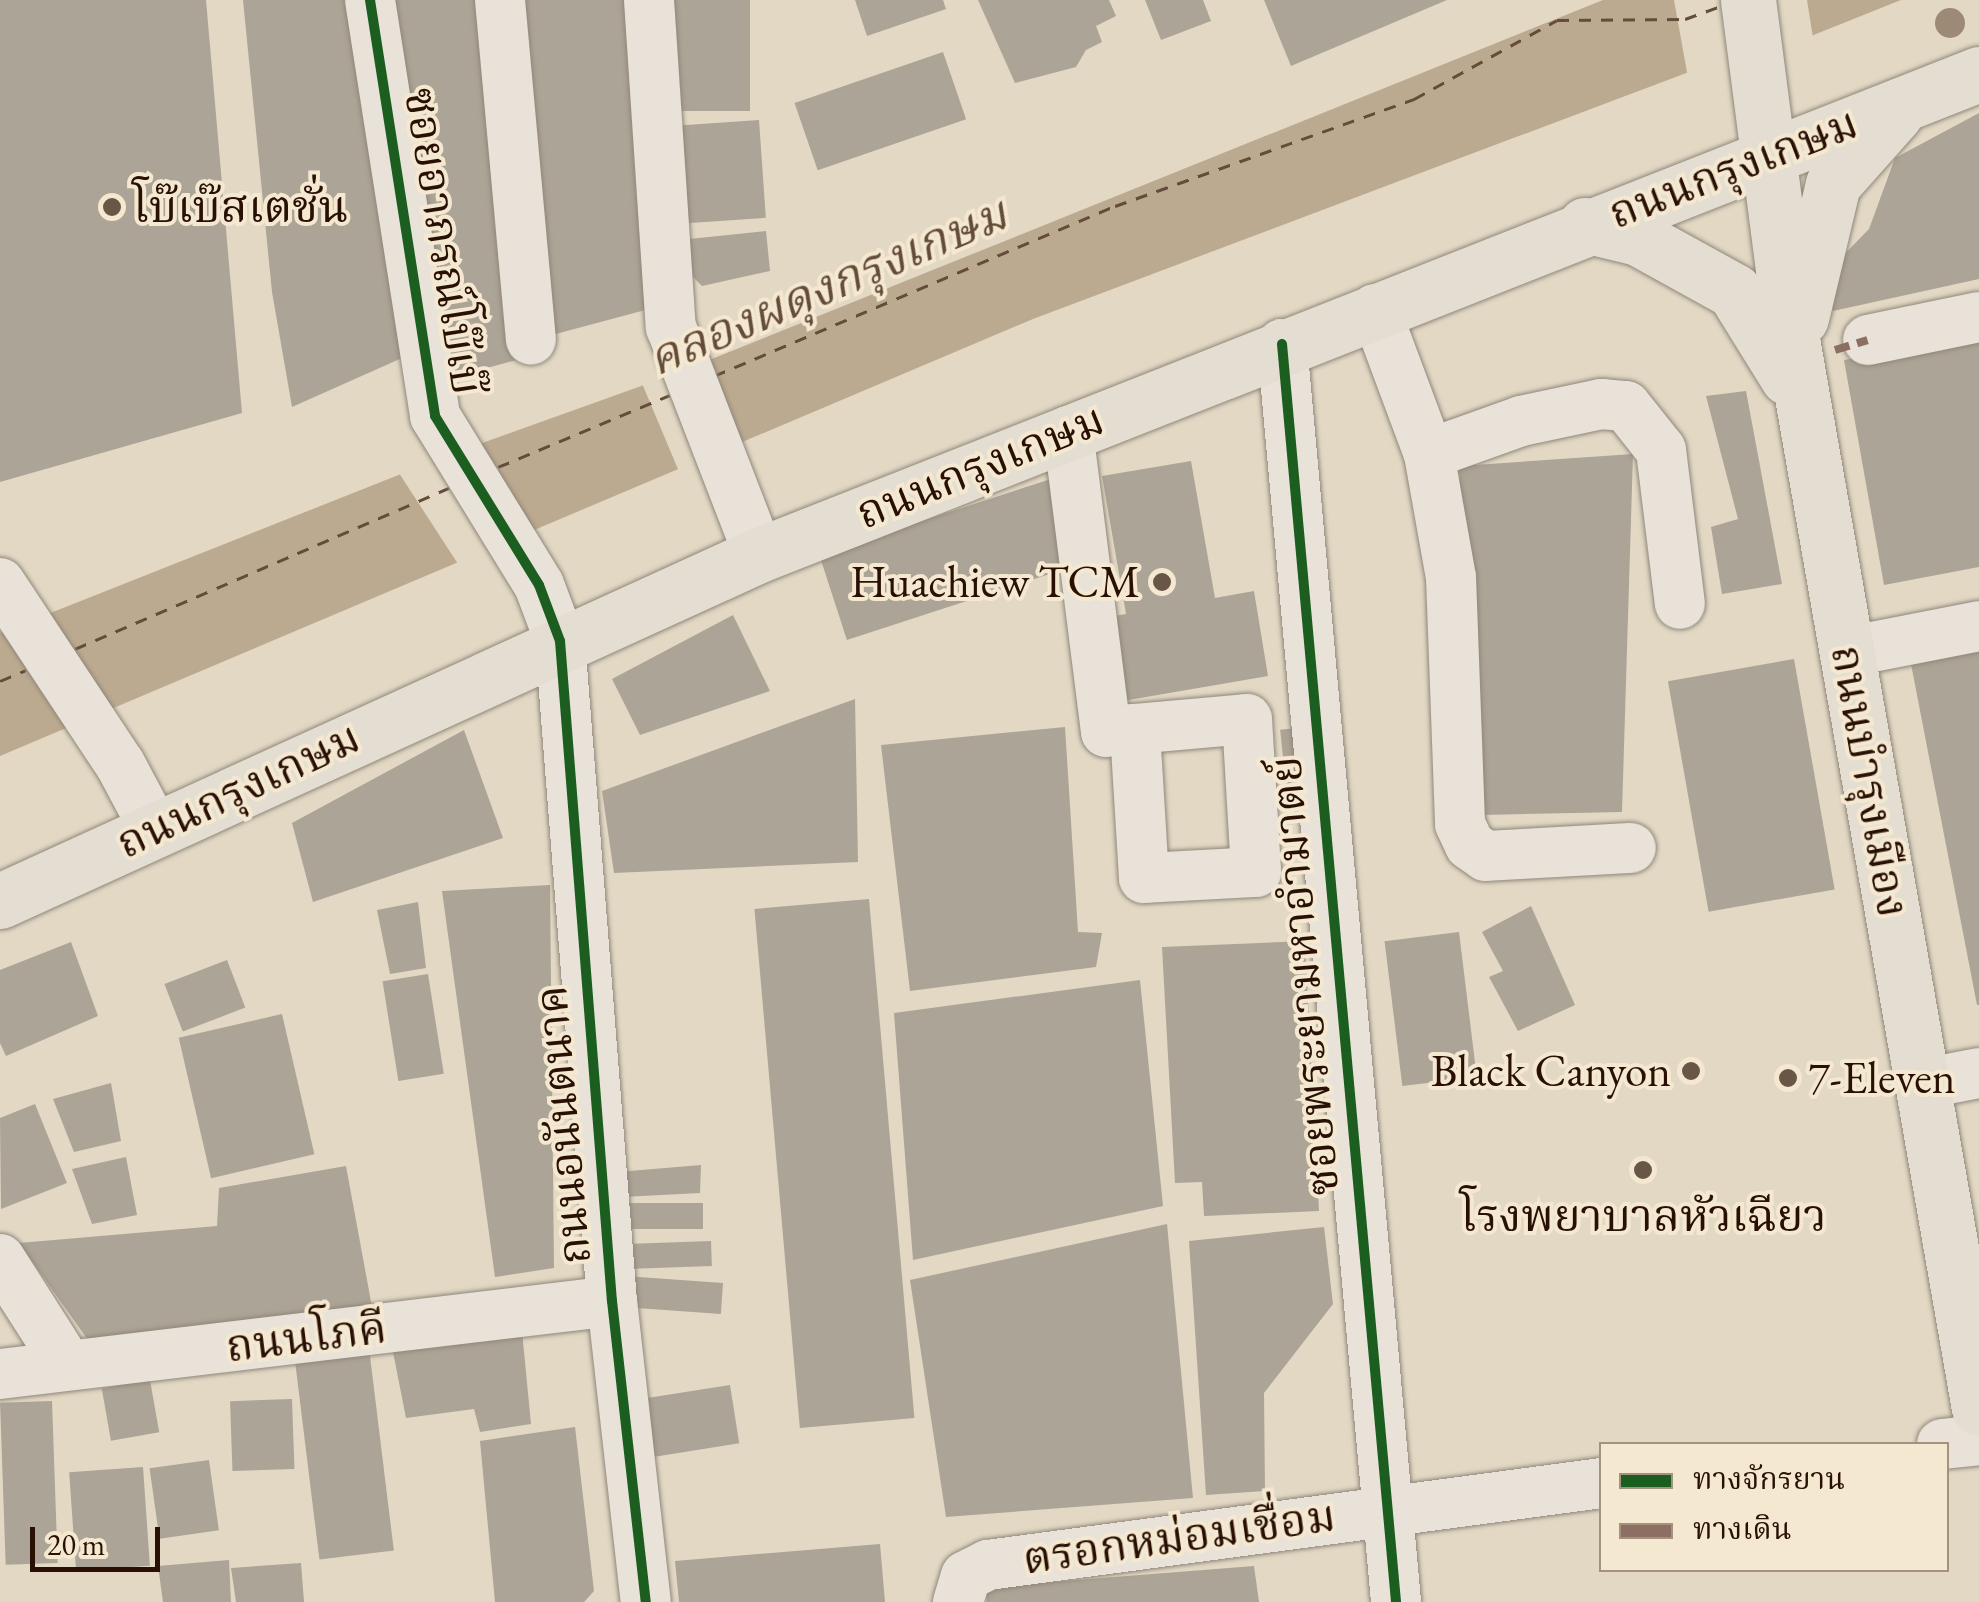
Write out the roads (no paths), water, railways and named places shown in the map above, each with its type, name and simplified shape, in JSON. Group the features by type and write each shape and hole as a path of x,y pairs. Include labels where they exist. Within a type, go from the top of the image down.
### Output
{"main road":[{"name":"ถนนบำรุงเมือง","path":"1748,0 1765,92 1766,154 1793,345 1979,1408"},
{"name":"ถนนกรุงเกษม","path":"0,901 560,641 759,555 1282,344 1979,74"},
{"path":"1793,345 1833,184 1910,100"},
{"path":"1584,225 1652,244 1734,292 1770,341 1806,412"}],"street":[{"name":"ซอยอาภรณ์โบ๊เบ๊","path":"370,0 435,416 539,585 560,641"},
{"path":"500,0 531,340"},
{"path":"649,0 670,327 759,555"},
{"path":"1375,309 1429,454 1451,577 1460,824 1470,845 1486,856 1632,848"},
{"path":"1868,340 1979,317"},
{"name":"ซอยพระยามหาอำมาตย์","path":"1282,344 1396,1602"},
{"path":"1429,454 1521,421 1601,404 1626,406 1661,450 1680,604"},
{"path":"1068,431 1106,732 1316,713"},
{"path":"0,582 154,828"},
{"path":"1847,652 1979,626"},
{"name":"ถนนอนันตนาค","path":"560,641 612,1301 646,1602"},
{"path":"1135,730 1144,878 1256,872 1248,719"},
{"path":"1922,1084 1979,1073"},
{"path":"0,1259 67,1364"},
{"name":"ถนนโภคี","path":"0,1374 612,1301"},
{"path":"1949,1443 1979,1440"},
{"name":"ตรอกหม่อมเชื่อม","path":"958,1602 966,1576 988,1565 1387,1507 1599,1483"}],"place":[{"name":"โบ๊เบ๊สเตชั่น","path":"112,207"},
{"name":"Huachiew TCM","path":"1162,582"},
{"name":"Black Canyon","path":"1691,1071"},
{"name":"7-Eleven","path":"1788,1078"},
{"name":"โรงพยาบาลหัวเฉียว","path":"1643,1170"}],"water label":[{"name":"คลองผดุงกรุงเกษม","path":"827,286"}]}
